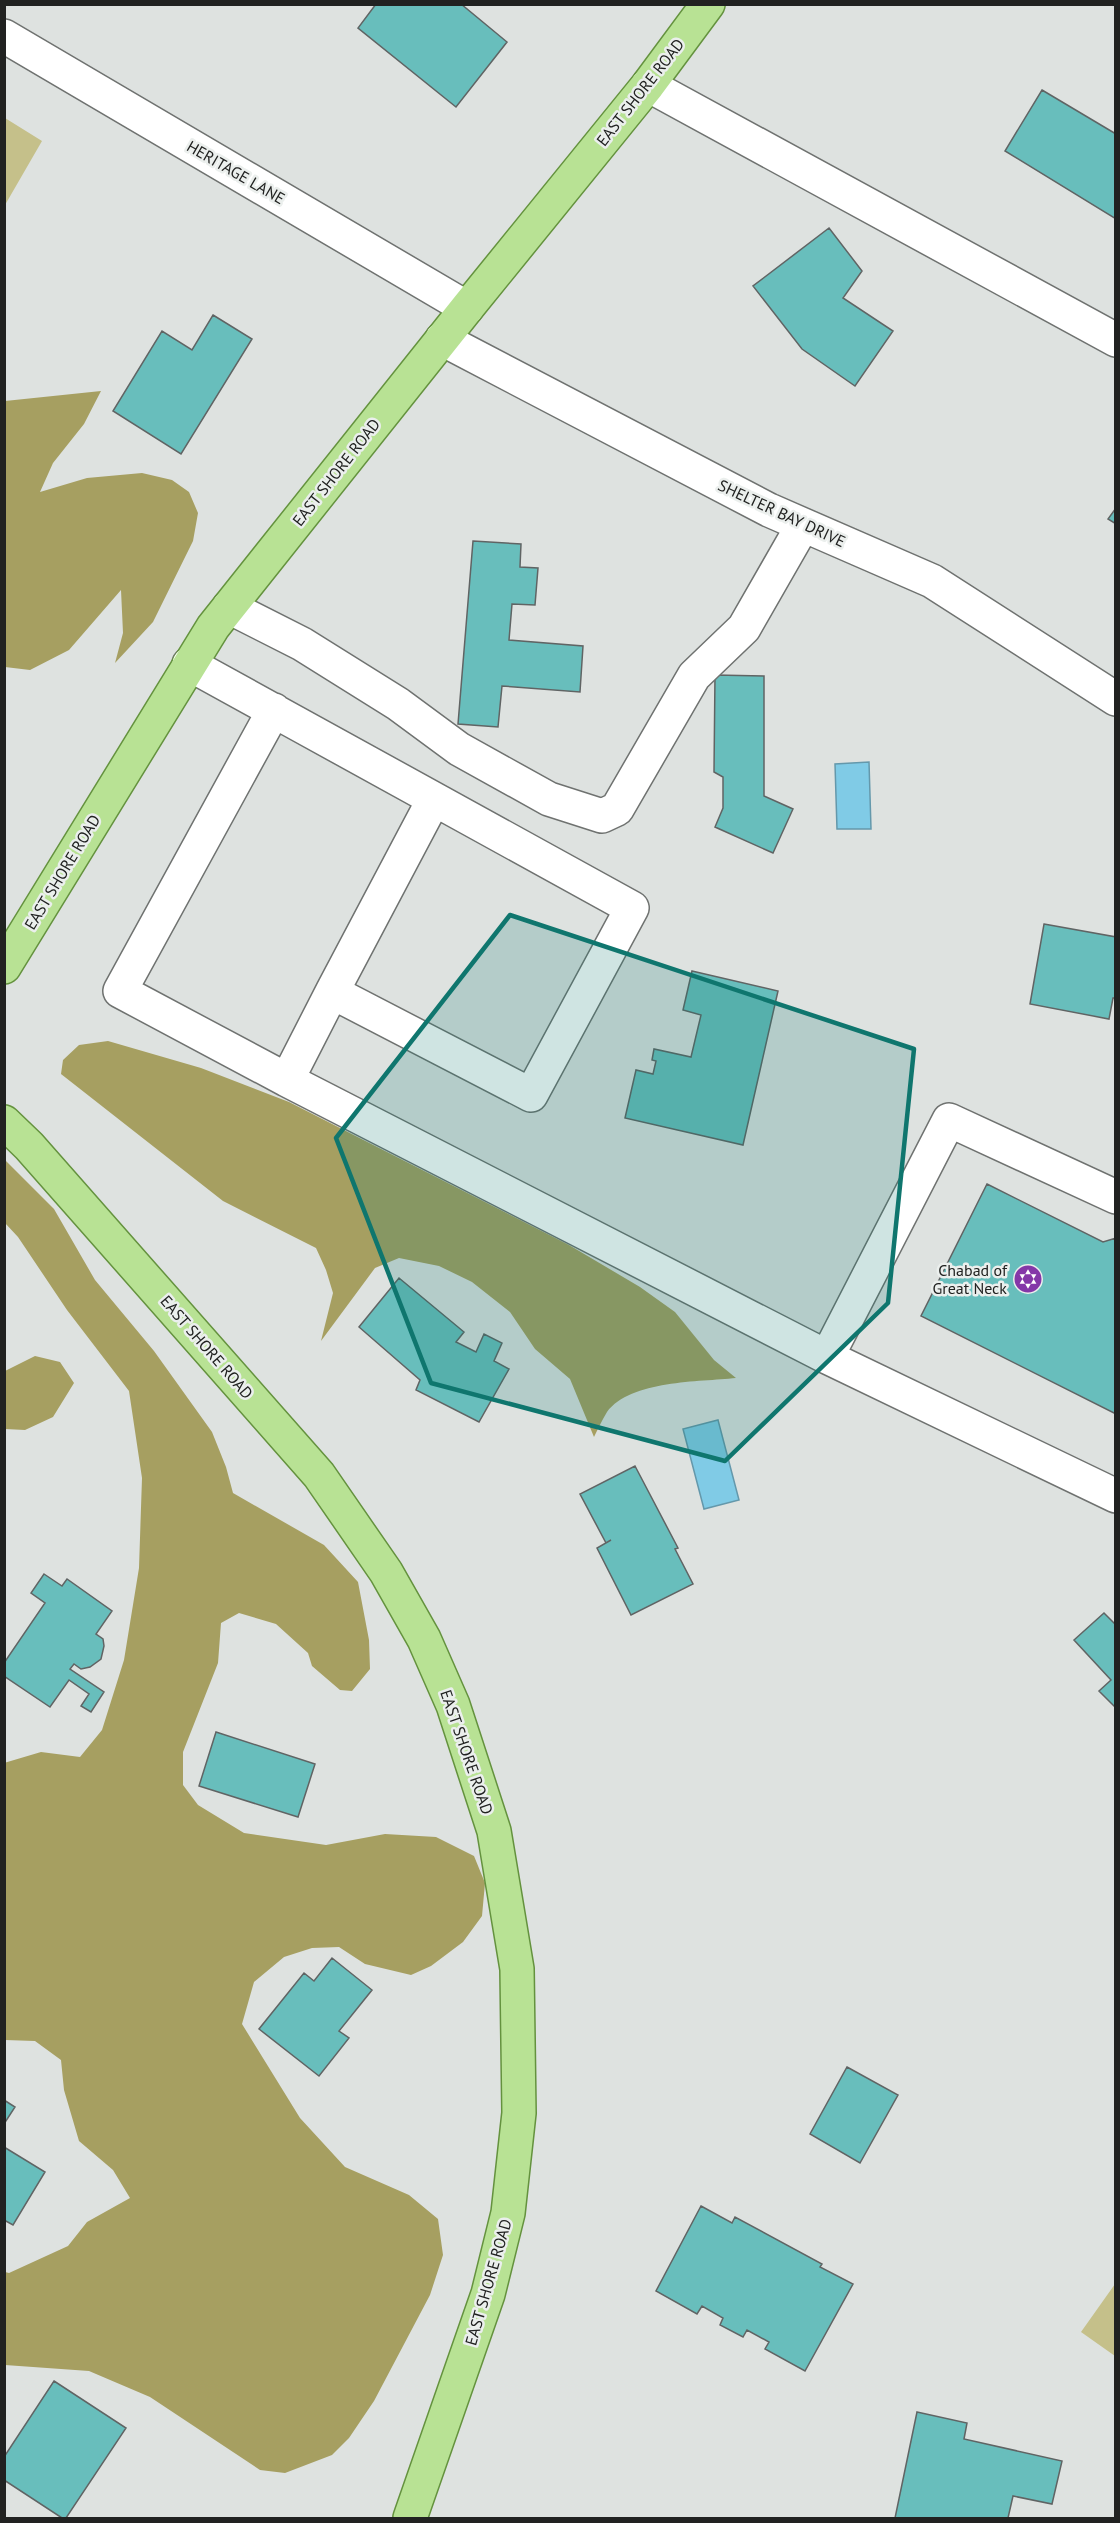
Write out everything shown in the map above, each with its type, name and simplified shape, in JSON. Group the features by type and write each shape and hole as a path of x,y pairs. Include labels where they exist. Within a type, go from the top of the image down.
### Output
{"main road":[{"name":"EAST SHORE ROAD","path":"4,967 189,664 229,607 648,85 708,4"},
{"name":"EAST SHORE ROAD","path":"4,1122 29,1146 319,1475 354,1524 386,1572 424,1639 453,1705 494,1831 517,1969 519,2113 508,2213 488,2294 410,2518"}],"street":[{"name":"HERITAGE LANE","path":"4,36 467,308"},
{"path":"648,85 1116,340"},
{"name":"SHELTER BAY DRIVE","path":"442,339 769,510 932,581 1116,699"},
{"path":"229,607 302,644 398,704 459,749 489,766 549,799 602,816 617,809 694,676 744,628 803,525"},
{"path":"189,664 632,908 531,1095 333,992"},
{"path":"274,710 120,991 287,1080 827,1357 1116,1496"},
{"path":"287,1080 434,799"},
{"path":"827,1357 948,1120 1116,1197"}],"highlighted area":[{"path":"510,915 914,1049 888,1303 725,1461 431,1383 336,1138"}],"shaded area":[{"path":"5,118 42,141 5,205"},
{"path":"101,391 84,424 53,463 40,492 87,478 142,473 172,480 189,492 198,513 193,541 153,622 115,663 123,633 121,590 69,650 30,670 5,667 5,401"},
{"path":"108,1041 201,1068 289,1102 569,1245 640,1287 675,1312 714,1360 736,1378 667,1384 632,1394 607,1412 594,1437 570,1379 535,1349 510,1312 472,1282 439,1266 399,1258 375,1268 321,1341 333,1293 316,1248 223,1201 61,1074 63,1060 79,1045"},
{"path":"4,1159 54,1209 95,1280 154,1351 212,1432 226,1467 233,1493 324,1545 358,1582 369,1640 370,1669 352,1691 340,1690 312,1666 308,1653 276,1624 239,1613 221,1623 218,1663 183,1752 183,1785 198,1805 244,1833 326,1845 385,1834 436,1837 474,1856 485,1883 482,1916 463,1942 431,1966 411,1975 365,1964 339,1947 312,1948 284,1957 254,1982 242,2024 300,2118 345,2167 409,2195 438,2219 443,2255 430,2295 374,2401 349,2438 332,2455 285,2473 260,2470 150,2397 89,2371 5,2365 5,2272 9,2273 68,2246 87,2222 130,2198 113,2170 79,2141 64,2090 61,2060 35,2041 5,2040 4,1763 41,1752 80,1757 102,1730 124,1660 139,1568 142,1478 129,1391 67,1310 18,1237 5,1223"},
{"path":"35,1356 60,1362 74,1383 53,1417 25,1430 5,1429 5,1371"},
{"path":"1115,2284 1115,2356 1081,2332"}],"water":[{"path":"869,762 871,829 837,829 835,764"},
{"path":"718,1420 739,1500 704,1509 683,1429"}],"building":[{"path":"376,4 461,4 507,42 456,107 358,28"},
{"path":"1042,90 1116,134 1116,219 1005,151"},
{"path":"829,228 862,271 843,298 893,331 855,386 802,349 753,286"},
{"path":"213,315 252,339 181,454 113,411 162,331 192,350"},
{"path":"1116,508 1116,524 1108,519"},
{"path":"473,541 521,544 520,567 538,568 535,605 512,604 509,640 583,646 580,692 502,686 498,727 458,724"},
{"path":"715,675 764,676 764,796 793,809 773,853 715,827 723,808 723,777 714,772"},
{"path":"1044,924 1116,937 1116,998 1113,998 1109,1019 1030,1004"},
{"path":"692,971 778,991 743,1145 625,1118 636,1070 653,1074 656,1061 652,1060 654,1049 691,1057 701,1015 683,1010"},
{"name":"Chabad of Great Neck","path":"987,1184 1103,1242 1116,1238 1116,1414 921,1316"},
{"path":"399,1278 464,1332 456,1342 476,1352 484,1334 502,1343 494,1361 509,1369 479,1422 416,1390 420,1380 359,1327"},
{"path":"635,1466 678,1548 675,1549 693,1584 631,1615 597,1548 606,1543 580,1494"},
{"path":"44,1574 62,1586 67,1579 112,1611 96,1634 103,1639 101,1659 90,1667 81,1669 74,1664 70,1669 104,1692 91,1712 81,1706 89,1694 69,1680 50,1707 4,1676 4,1663 45,1603 31,1593"},
{"path":"1104,1613 1116,1625 1116,1708 1099,1691 1111,1680 1074,1640"},
{"path":"216,1732 315,1764 298,1817 199,1786"},
{"path":"332,1958 372,1990 339,2031 349,2038 319,2076 259,2029 304,1973 314,1981"},
{"path":"847,2067 898,2095 860,2163 810,2134"},
{"path":"4,2100 15,2107 4,2124"},
{"path":"4,2147 45,2172 13,2225 4,2220"},
{"path":"701,2206 732,2223 735,2217 822,2264 820,2267 853,2284 805,2371 765,2349 769,2342 747,2330 743,2337 720,2325 723,2318 702,2306 697,2314 656,2291"},
{"path":"54,2381 126,2428 66,2518 62,2518 4,2480 4,2457"},
{"path":"917,2412 967,2423 964,2439 1062,2461 1052,2504 1013,2496 1008,2518 895,2518"}],"place":[{"name":"Chabad of Great Neck","path":"1028,1279"}]}
